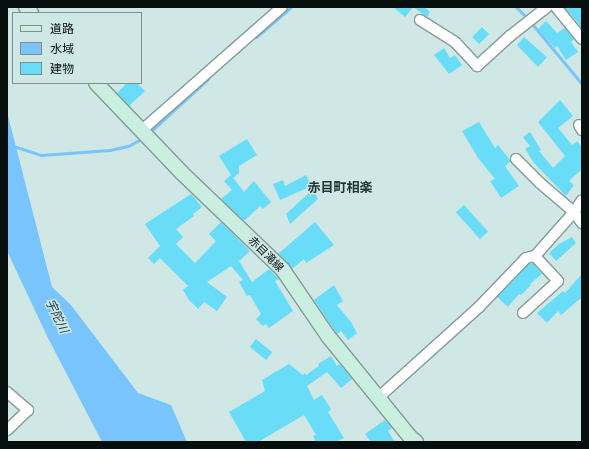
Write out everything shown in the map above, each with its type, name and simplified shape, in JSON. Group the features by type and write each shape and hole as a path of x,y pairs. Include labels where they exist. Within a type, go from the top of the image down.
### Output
{"main road":[{"name":"赤目滝線","path":"97,84 146,134 182,174 283,270 328,336 410,437 416,442"}],"street":[{"path":"146,134 282,7"},
{"path":"420,20 455,42 477,66 510,36 547,7"},
{"path":"556,7 582,39"},
{"path":"516,159 540,183 574,212 582,223"},
{"path":"379,397 480,308 526,258 535,256 574,212 582,200"},
{"path":"523,313 558,281 535,256"},
{"path":"7,392 28,410 7,430"}],"water":[{"name":"宇陀川","path":"7,112 52,287 71,305 138,393 171,405 187,442 102,442 48,338 7,251"}],"building":[{"path":"393,7 413,7 405,17"},
{"path":"413,7 425,7 430,12 427,17"},
{"path":"564,7 582,7 582,29 575,19"},
{"path":"546,21 557,33 565,28 574,39 571,42 578,52 566,60 557,46 555,48 538,29"},
{"path":"482,27 489,34 479,44 472,37"},
{"path":"524,37 547,57 538,67 517,45"},
{"path":"444,48 450,58 455,55 462,65 449,74 434,55"},
{"path":"126,84 138,84 145,91 129,106 117,93"},
{"path":"560,100 573,116 558,128 572,145 577,141 582,147 582,169 569,181 574,185 566,196 534,163 525,149 530,146 523,137 530,132 541,150 539,151 553,168 565,156 538,122"},
{"path":"479,122 495,148 498,145 510,160 510,162 505,166 519,186 501,198 490,181 495,179 478,158 462,131"},
{"path":"247,139 257,155 239,166 239,173 233,178 219,156"},
{"path":"231,175 244,192 254,181 271,202 263,209 260,206 244,221 221,199 232,190 224,181"},
{"path":"306,175 312,186 280,200 273,184 283,180 285,186"},
{"path":"313,189 318,199 290,224 286,214"},
{"path":"191,194 202,207 193,214 194,216 176,229 183,237 176,244 195,263 216,241 209,234 221,222 250,251 239,261 252,282 269,269 279,279 275,281 293,311 269,328 266,324 263,326 256,319 261,314 250,295 247,296 239,282 243,280 231,266 207,282 227,297 217,311 204,302 198,309 189,300 183,290 188,286 160,258 154,264 148,258 160,246 145,224"},
{"path":"464,205 488,232 480,239 456,212"},
{"path":"315,222 334,245 306,263 304,259 292,269 278,254"},
{"path":"572,237 576,243 556,261 549,253 559,244"},
{"path":"533,263 542,274 530,284 531,285 521,295 519,294 508,307 497,297 529,264"},
{"path":"582,274 582,297 561,315 558,311 547,323 537,313 563,291 565,293"},
{"path":"334,285 343,301 337,305 351,322 357,333 348,340 341,331 337,334 314,300"},
{"path":"256,339 272,352 266,360 250,347"},
{"path":"331,356 337,366 340,364 352,379 341,388 327,372 307,386 314,400 322,395 331,409 328,412 344,438 335,442 316,442 313,436 316,435 304,415 258,442 246,442 229,412 265,391 262,380 289,364 303,375 305,373 306,375 319,366 318,364"},
{"path":"385,420 392,428 388,431 395,442 371,442 365,434"}],"waterway":[{"path":"256,37 291,7"},
{"path":"516,7 524,15"},
{"path":"533,25 582,84"},
{"path":"149,133 208,79"},
{"path":"7,144 41,155 110,150 128,146 143,138"}],"district":[{"name":"赤目町相楽","path":"340,187"}]}
